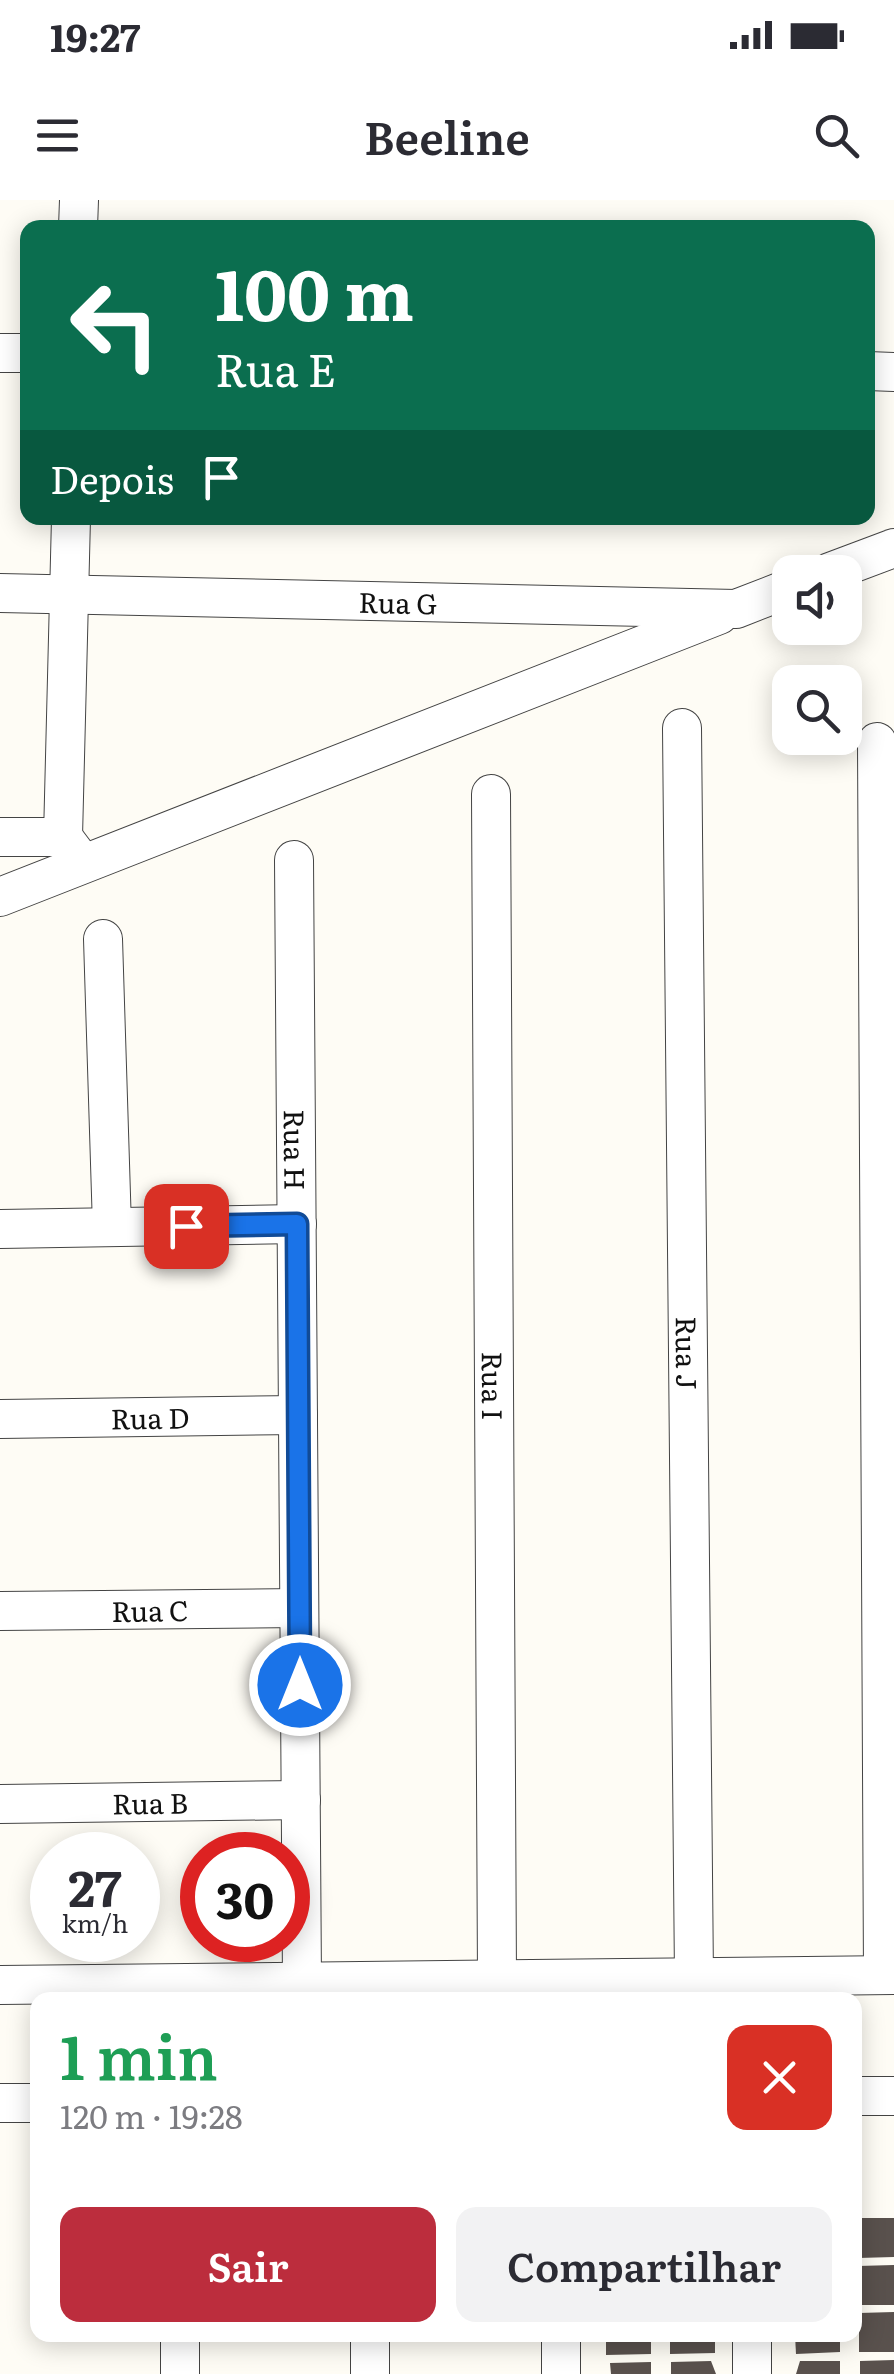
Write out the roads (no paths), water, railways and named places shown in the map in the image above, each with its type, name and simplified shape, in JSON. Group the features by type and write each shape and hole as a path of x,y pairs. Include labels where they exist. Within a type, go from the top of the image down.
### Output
{"street":[{"path":"71,525 73,850"},
{"path":"862,560 894,548"},
{"name":"Rua G","path":"0,593 736,609 772,595"},
{"path":"0,897 73,850 736,609"},
{"name":"Rua J","path":"682,728 694,1978"},
{"path":"0,1985 889,1975 877,742"},
{"name":"Rua I","path":"492,794 497,1980"},
{"path":"0,837 73,850"},
{"name":"Rua H","path":"294,860 302,1982"},
{"path":"103,939 112,1227"},
{"path":"0,1228 297,1224"},
{"name":"Rua D","path":"0,1419 298,1416"},
{"name":"Rua C","path":"0,1612 300,1608"},
{"name":"Rua B","path":"0,1804 301,1800"},
{"path":"862,2096 894,2096"},
{"path":"0,2104 30,2103"},
{"path":"180,2342 180,2374"},
{"path":"370,2342 370,2374"},
{"path":"561,2342 561,2374"},
{"path":"752,2342 752,2374"}]}
